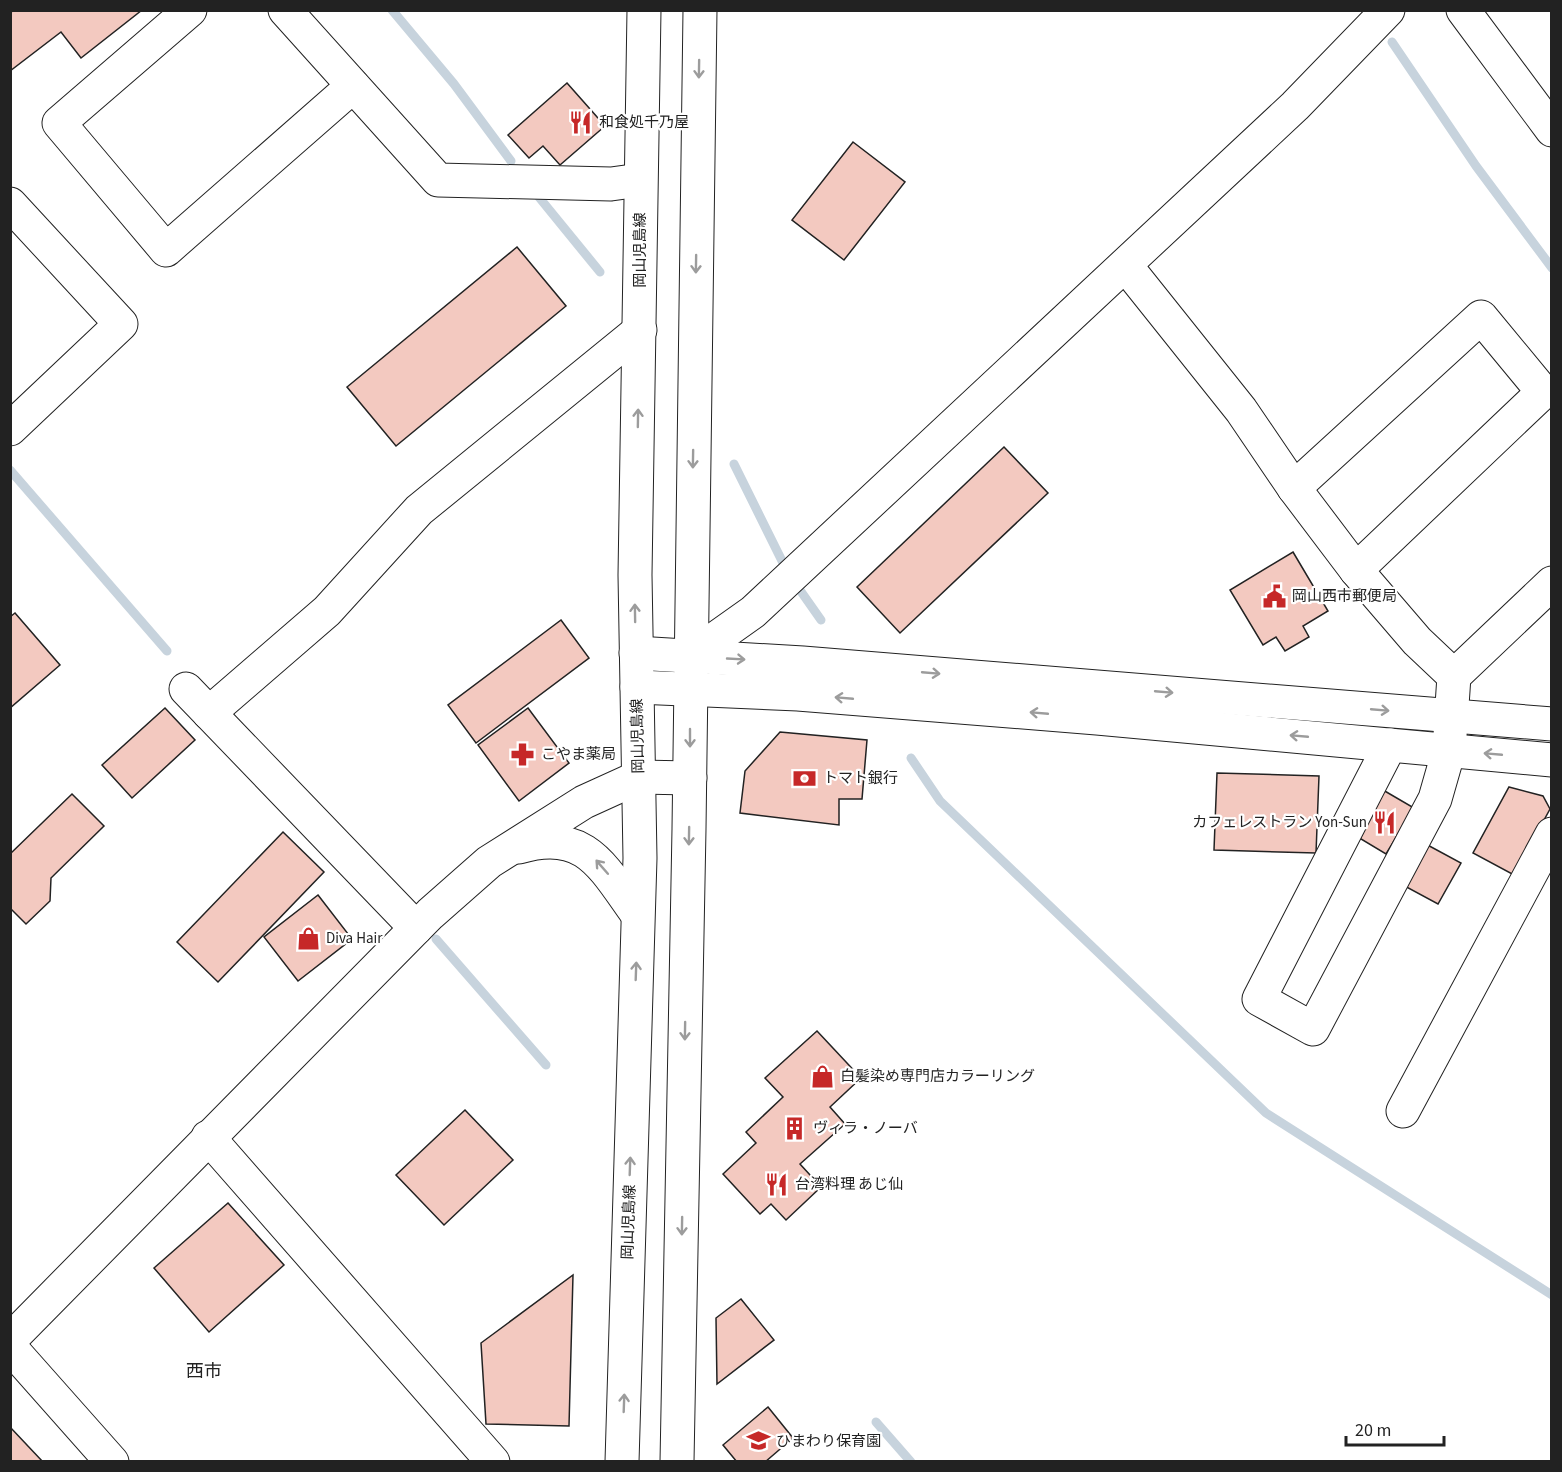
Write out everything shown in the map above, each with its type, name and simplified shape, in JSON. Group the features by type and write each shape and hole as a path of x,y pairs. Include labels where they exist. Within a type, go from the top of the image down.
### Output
{"street":[{"path":"190,10 59,123 166,250 353,86"},
{"path":"285,10 438,180 611,184 640,180"},
{"name":"岡山児島線","path":"622,1461 640,858 634,575 644,10"},
{"path":"677,1461 690,778 700,10"},
{"path":"1463,10 1551,130"},
{"path":"691,656 753,612 1126,266 1295,106 1369,17"},
{"path":"10,204 121,324 10,429"},
{"path":"1126,266 1241,410 1294,488 1356,570 1417,641 1454,676"},
{"path":"1294,488 1481,318 1547,388 1356,570"},
{"path":"209,713 327,611 419,510 640,330"},
{"path":"1390,745 1258,999 1312,1029 1435,799 1449,750 1454,676 1551,583"},
{"path":"636,653 784,661 1551,724"},
{"path":"636,687 844,698 1551,760"},
{"path":"186,690 416,928"},
{"path":"10,1340 416,928 489,862 584,802 639,777 690,778"},
{"path":"1403,1111 1551,834"},
{"path":"507,851 531,844 560,841 576,846 600,863 637,914"},
{"path":"208,1137 493,1461"},
{"path":"10,1347 112,1461"}],"building":[{"path":"14,10 142,10 81,58 61,32 10,71 10,13"},
{"path":"567,83 605,126 560,165 543,146 529,158 508,135"},
{"path":"853,142 905,182 844,260 792,220"},
{"path":"517,247 566,306 396,446 347,387"},
{"path":"1004,447 1048,493 900,633 857,587"},
{"path":"1293,552 1328,611 1303,626 1309,637 1285,651 1276,637 1263,645 1230,590"},
{"path":"15,613 60,665 10,708 10,617"},
{"path":"561,620 589,658 476,743 448,705"},
{"path":"165,708 195,740 132,798 102,765"},
{"path":"528,708 569,763 519,801 478,745"},
{"path":"780,732 867,740 862,799 839,799 839,825 740,813 745,771"},
{"path":"1217,773 1319,776 1316,853 1214,850"},
{"path":"1509,787 1543,796 1550,809 1514,875 1473,853"},
{"path":"1383,790 1414,808 1386,854 1356,836"},
{"path":"72,794 104,826 51,878 50,901 26,924 10,908 10,854"},
{"path":"283,832 324,872 218,982 177,942"},
{"path":"1422,842 1461,863 1438,904 1399,883"},
{"path":"318,895 352,939 298,981 264,937"},
{"name":"ヴィラ・ノーバ","path":"817,1031 861,1078 830,1107 845,1124 800,1164 821,1187 786,1220 771,1204 760,1214 723,1174 756,1143 746,1132 783,1097 765,1078"},
{"path":"465,1110 513,1160 444,1225 396,1175"},
{"path":"228,1203 284,1265 209,1332 154,1268"},
{"path":"573,1275 569,1426 486,1424 481,1343"},
{"path":"741,1299 774,1340 717,1384 716,1318"},
{"path":"768,1407 793,1438 765,1462 737,1462 723,1445"},
{"path":"10,1427 43,1462 10,1462"}],"waterway":[{"path":"392,10 454,84 511,161"},
{"path":"1392,42 1476,166 1552,268"},
{"path":"538,196 600,272"},
{"path":"734,464 787,571"},
{"path":"10,470 167,651"},
{"path":"795,583 821,620"},
{"path":"911,758 940,801 1266,1113 1552,1295"},
{"path":"436,939 546,1065"},
{"path":"876,1422 911,1462"}],"place":[{"name":"和食処千乃屋","path":"581,122"},
{"name":"岡山西市郵便局","path":"1274,596"},
{"name":"こやま薬局","path":"523,754"},
{"name":"トマト銀行","path":"805,778"},
{"name":"カフェレストラン Yon-Sun","path":"1385,822"},
{"name":"Diva Hair","path":"308,938"},
{"name":"白髪染め専門店カラーリング","path":"822,1076"},
{"name":"ヴィラ・ノーバ","path":"795,1128"},
{"name":"台湾料理 あじ仙","path":"777,1184"},
{"name":"ひまわり保育園","path":"758,1441"}],"district":[{"name":"西市","path":"204,1371"}]}
